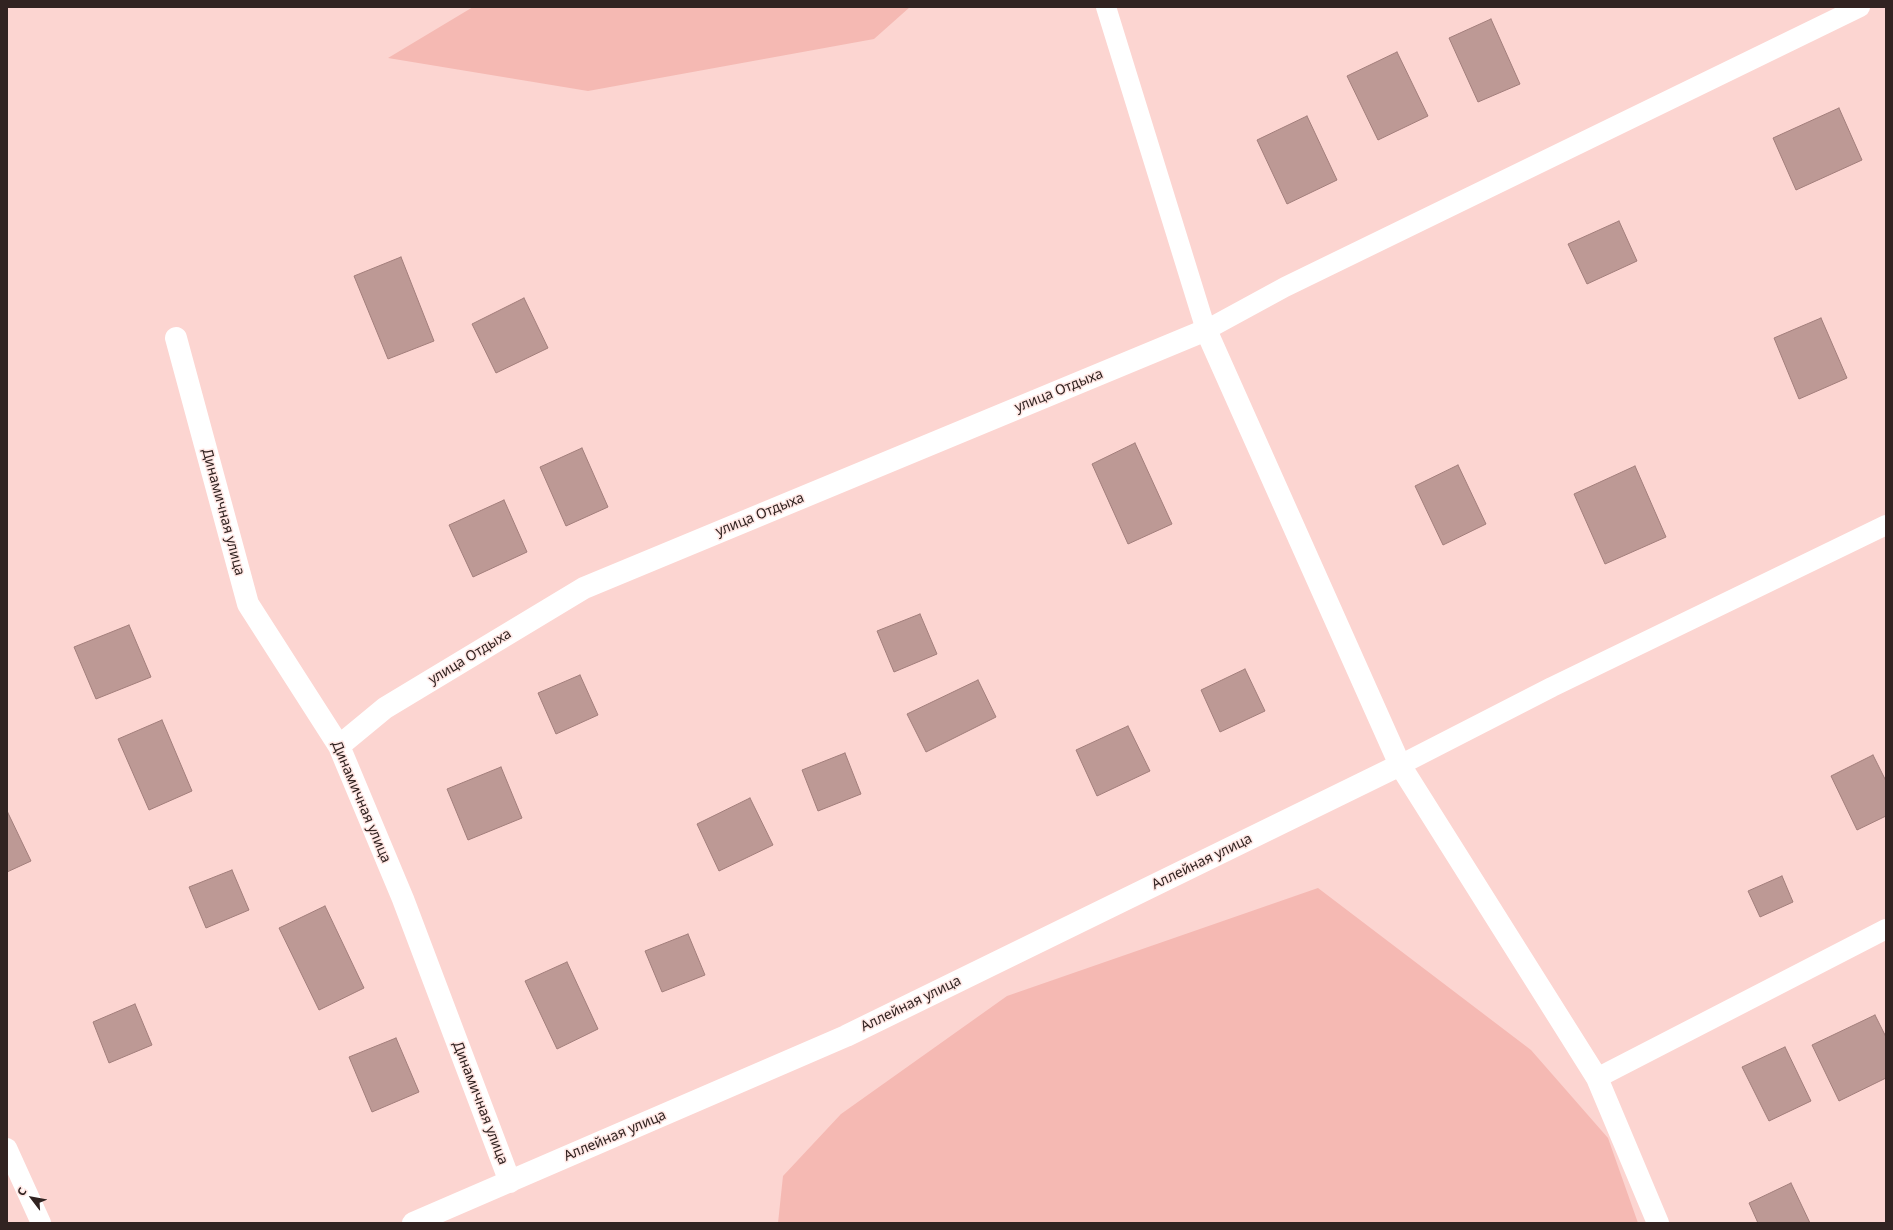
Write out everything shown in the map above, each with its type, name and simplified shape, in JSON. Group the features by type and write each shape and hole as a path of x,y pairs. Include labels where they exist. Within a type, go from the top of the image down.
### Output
{"street":[{"name":"улица Отдыха","path":"339,746 385,708 584,588 1206,330"},
{"path":"1206,330 1400,765 1597,1078 1658,1223"},
{"name":"Динамичная улица","path":"176,338 248,604 339,746 403,899 510,1182"},
{"name":"Аллейная улица","path":"413,1223 846,1036 1400,765"}],"lane":[{"path":"1106,7 1206,330 1285,287 1860,7"},
{"path":"1400,765 1559,684 1886,525"},
{"path":"1597,1078 1886,929"},
{"path":"7,1148 41,1223"}],"shaded area":[{"path":"473,7 910,7 874,39 588,91 388,58"},
{"path":"1318,888 1531,1050 1608,1138 1638,1223 778,1223 783,1176 841,1114 1007,996"}],"building":[{"path":"1491,19 1520,84 1478,102 1449,38"},
{"path":"1397,52 1428,116 1378,140 1347,76"},
{"path":"1839,108 1862,160 1796,190 1773,138"},
{"path":"1307,116 1337,180 1287,204 1257,140"},
{"path":"1619,221 1637,261 1587,284 1568,244"},
{"path":"401,257 434,341 388,359 354,276"},
{"path":"524,298 548,348 496,373 472,324"},
{"path":"1821,318 1847,378 1799,399 1774,338"},
{"path":"1135,443 1172,524 1128,544 1092,464"},
{"path":"582,448 608,507 566,526 540,467"},
{"path":"1458,465 1486,524 1443,545 1415,486"},
{"path":"1635,466 1666,537 1605,564 1574,494"},
{"path":"504,500 527,552 473,577 449,525"},
{"path":"920,614 937,654 894,672 877,631"},
{"path":"129,625 151,677 96,699 74,647"},
{"path":"1245,669 1265,711 1220,732 1201,690"},
{"path":"580,675 598,715 556,734 538,693"},
{"path":"978,680 996,717 926,752 907,714"},
{"path":"162,720 192,791 149,810 118,739"},
{"path":"1128,726 1150,771 1097,796 1076,750"},
{"path":"845,753 861,794 818,811 802,770"},
{"path":"1873,755 1886,781 1886,816 1857,830 1831,776"},
{"path":"501,767 522,818 468,840 447,789"},
{"path":"750,798 773,845 719,871 697,824"},
{"path":"8,813 31,861 7,872 7,814"},
{"path":"232,870 249,910 206,928 189,887"},
{"path":"1782,876 1793,902 1760,917 1748,891"},
{"path":"325,906 364,988 319,1010 279,928"},
{"path":"688,934 705,975 662,992 645,951"},
{"path":"567,962 598,1029 557,1049 525,981"},
{"path":"135,1004 152,1045 109,1063 93,1022"},
{"path":"1875,1015 1886,1037 1886,1078 1839,1101 1812,1045"},
{"path":"396,1038 419,1092 372,1112 349,1057"},
{"path":"1785,1047 1811,1101 1769,1121 1742,1067"},
{"path":"1791,1183 1810,1223 1758,1223 1749,1203"}]}
